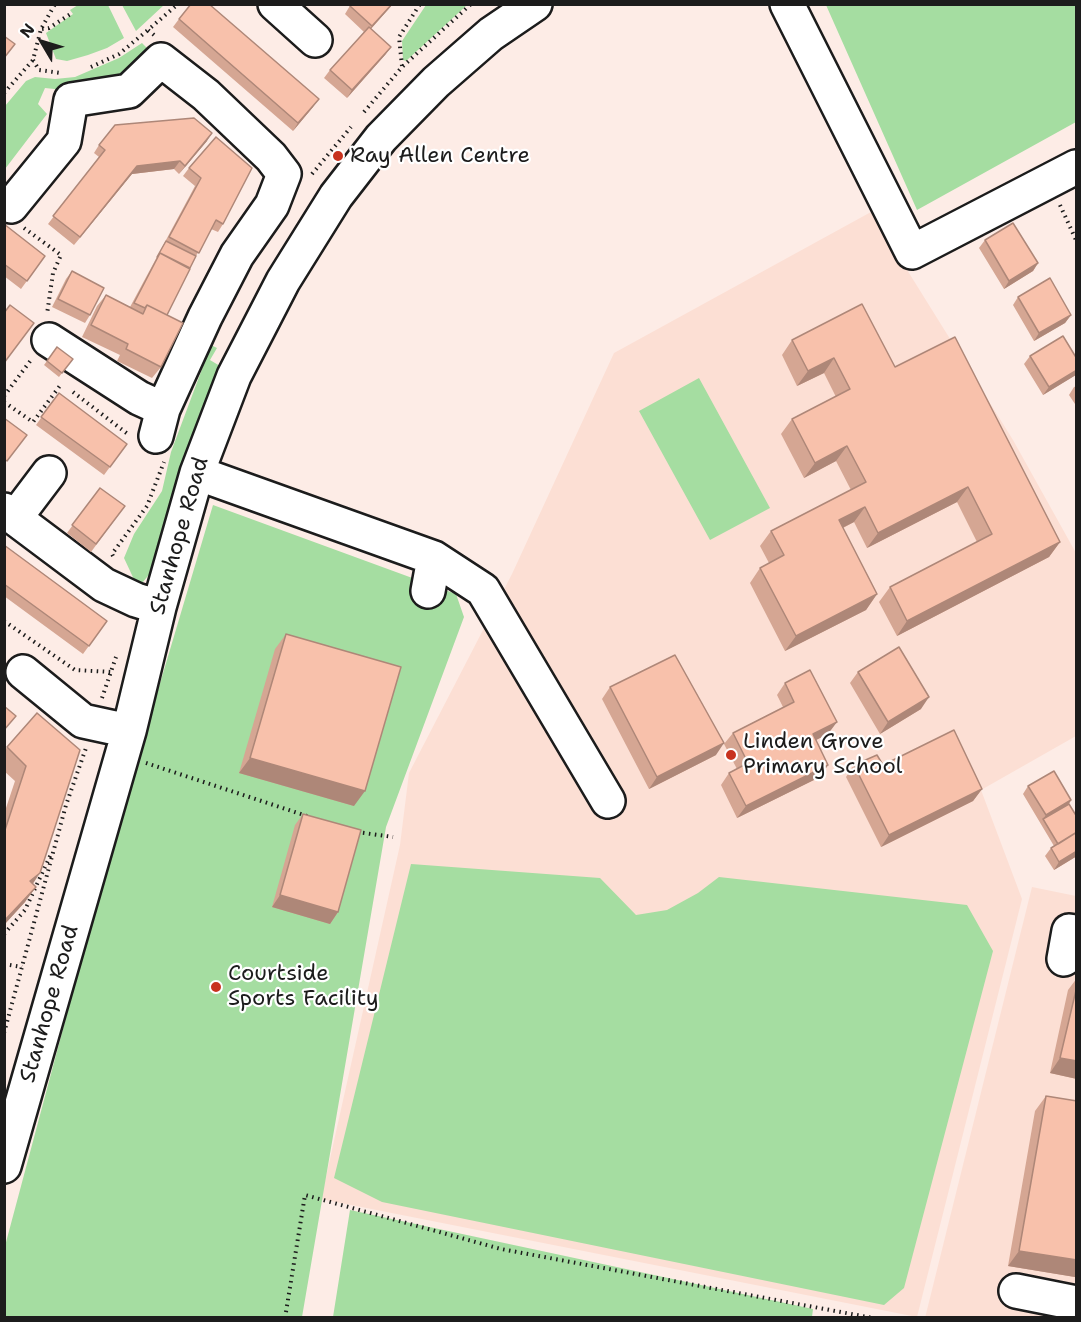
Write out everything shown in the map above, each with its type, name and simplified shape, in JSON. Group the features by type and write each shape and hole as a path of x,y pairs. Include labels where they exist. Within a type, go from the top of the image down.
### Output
{"street":[{"name":"Stanhope Road","path":"4,1166 9,1132 125,742 159,607 197,473 234,376 283,281 336,196 381,138 444,75 490,34 534,4"},
{"path":"788,4 912,252 1077,167"},
{"path":"11,206 64,141 67,85 129,91 161,60 206,95 271,157 284,174 272,205 237,255 162,433"},
{"path":"237,255 283,281"},
{"path":"40,350 139,398 162,433"},
{"path":"197,473 434,558 483,590 608,801"},
{"path":"49,474 10,514 104,585 136,600 159,607"},
{"path":"428,591 434,558"},
{"path":"23,672 83,721 93,723 125,742"},
{"path":"1016,1291 1077,1303"}],"path":[{"path":"4,93 33,60 41,29 55,4"},
{"path":"402,67 399,37 420,4"},
{"path":"315,169 402,67 471,4"},
{"path":"41,29 49,28 72,13"},
{"path":"33,60 39,70 67,85 118,54 148,30"},
{"path":"4,396 40,350"},
{"path":"4,402 33,422 62,383"},
{"path":"117,563 112,554 147,506 162,433"},
{"path":"4,621 75,670 111,672"},
{"path":"4,1033 56,843 118,649"},
{"path":"125,742 316,819"},
{"path":"355,831 393,837"},
{"path":"4,934 25,910 56,843"},
{"path":"4,964 22,967"},
{"path":"285,1317 305,1195 501,1249 873,1317"}],"shaded area":[{"name":"Linden Grove Primary School","path":"871,212 1013,440 1076,553 1076,736 981,790 1022,899 917,1317 321,1199 400,845 409,773 512,574 614,353"},
{"path":"1032,887 1076,896 1076,1317 925,1318"}],"green space":[{"path":"78,5 108,5 124,38 88,55 67,61 56,59 46,33 73,14 70,10"},
{"path":"122,5 164,5 136,31"},
{"path":"426,5 467,5 406,61 403,60 402,41"},
{"path":"826,5 1076,5 1076,122 917,210"},
{"path":"142,43 149,50 135,66 117,79 73,91 45,88 38,104 47,114 5,169 5,106 26,81 35,77 55,79 75,77 119,58"},
{"path":"211,345 217,348 210,360 220,366 198,418 152,571 138,588 124,558 134,534 162,491 171,452"},
{"path":"699,378 770,508 710,540 639,411"},
{"name":"Courtside Sports Facility","path":"213,505 456,594 464,617 386,827 302,1317 5,1318 5,1246 114,838"},
{"path":"411,864 600,878 636,915 667,910 698,893 719,877 967,905 993,951 904,1288 884,1305 382,1202 334,1178"},
{"path":"350,1210 813,1309 812,1317 333,1317"}],"building":[{"path":"191,4 209,4 319,99 298,123 179,19"},
{"path":"351,4 392,4 372,26 350,6"},
{"path":"369,27 391,47 352,90 330,70"},
{"path":"4,36 15,44 4,58"},
{"path":"194,118 212,133 185,166 180,161 137,166 80,237 53,216 105,150 99,145 115,125"},
{"path":"216,137 252,168 223,224 216,220 199,253 169,237 201,178 189,168"},
{"path":"1013,223 1038,263 1009,281 985,240"},
{"path":"4,224 45,256 27,281 4,264"},
{"path":"166,241 196,256 190,268 160,253 157,257"},
{"path":"160,253 190,269 167,315 147,305 145,308 134,303"},
{"path":"72,271 104,288 90,315 58,299"},
{"path":"1050,278 1071,315 1039,333 1018,297"},
{"path":"106,295 143,314 147,305 183,323 161,367 126,349 128,344 91,325"},
{"path":"862,304 895,367 955,337 1060,542 907,621 890,587 992,534 968,487 878,533 865,507 839,520 877,594 796,636 760,568 784,555 771,531 866,482 847,446 815,463 792,419 850,389 834,358 808,371 792,340"},
{"path":"10,305 34,323 4,363 4,313"},
{"path":"1063,336 1077,359 1077,370 1049,387 1030,356"},
{"path":"57,347 73,359 62,373 47,361"},
{"path":"59,393 127,444 110,467 41,417"},
{"path":"4,418 27,435 7,461 4,459"},
{"path":"100,488 125,506 96,544 72,525"},
{"path":"4,545 107,621 89,646 4,584"},
{"path":"286,634 401,667 365,791 250,758"},
{"path":"899,647 929,697 888,722 858,672"},
{"path":"675,655 724,743 657,777 610,687"},
{"path":"810,670 837,722 813,734 828,765 746,806 729,773 748,763 733,733 794,702 785,683"},
{"path":"4,706 16,716 4,730"},
{"path":"37,713 80,750 40,873 30,881 36,887 4,921 4,833 26,766 7,747"},
{"path":"954,730 982,789 889,835 854,765 877,755 883,765"},
{"path":"1054,771 1071,800 1046,815 1028,786"},
{"path":"1069,804 1077,817 1077,832 1058,844 1043,819"},
{"path":"303,814 361,830 338,912 280,895"},
{"path":"1077,832 1077,851 1059,862 1051,848"},
{"path":"1077,986 1077,1061 1060,1058"},
{"path":"1046,1096 1077,1101 1077,1260 1019,1251"}],"place":[{"name":"Ray Allen Centre","path":"338,156"},
{"name":"Linden Grove Primary School","path":"731,755"},
{"name":"Courtside Sports Facility","path":"216,987"}]}
